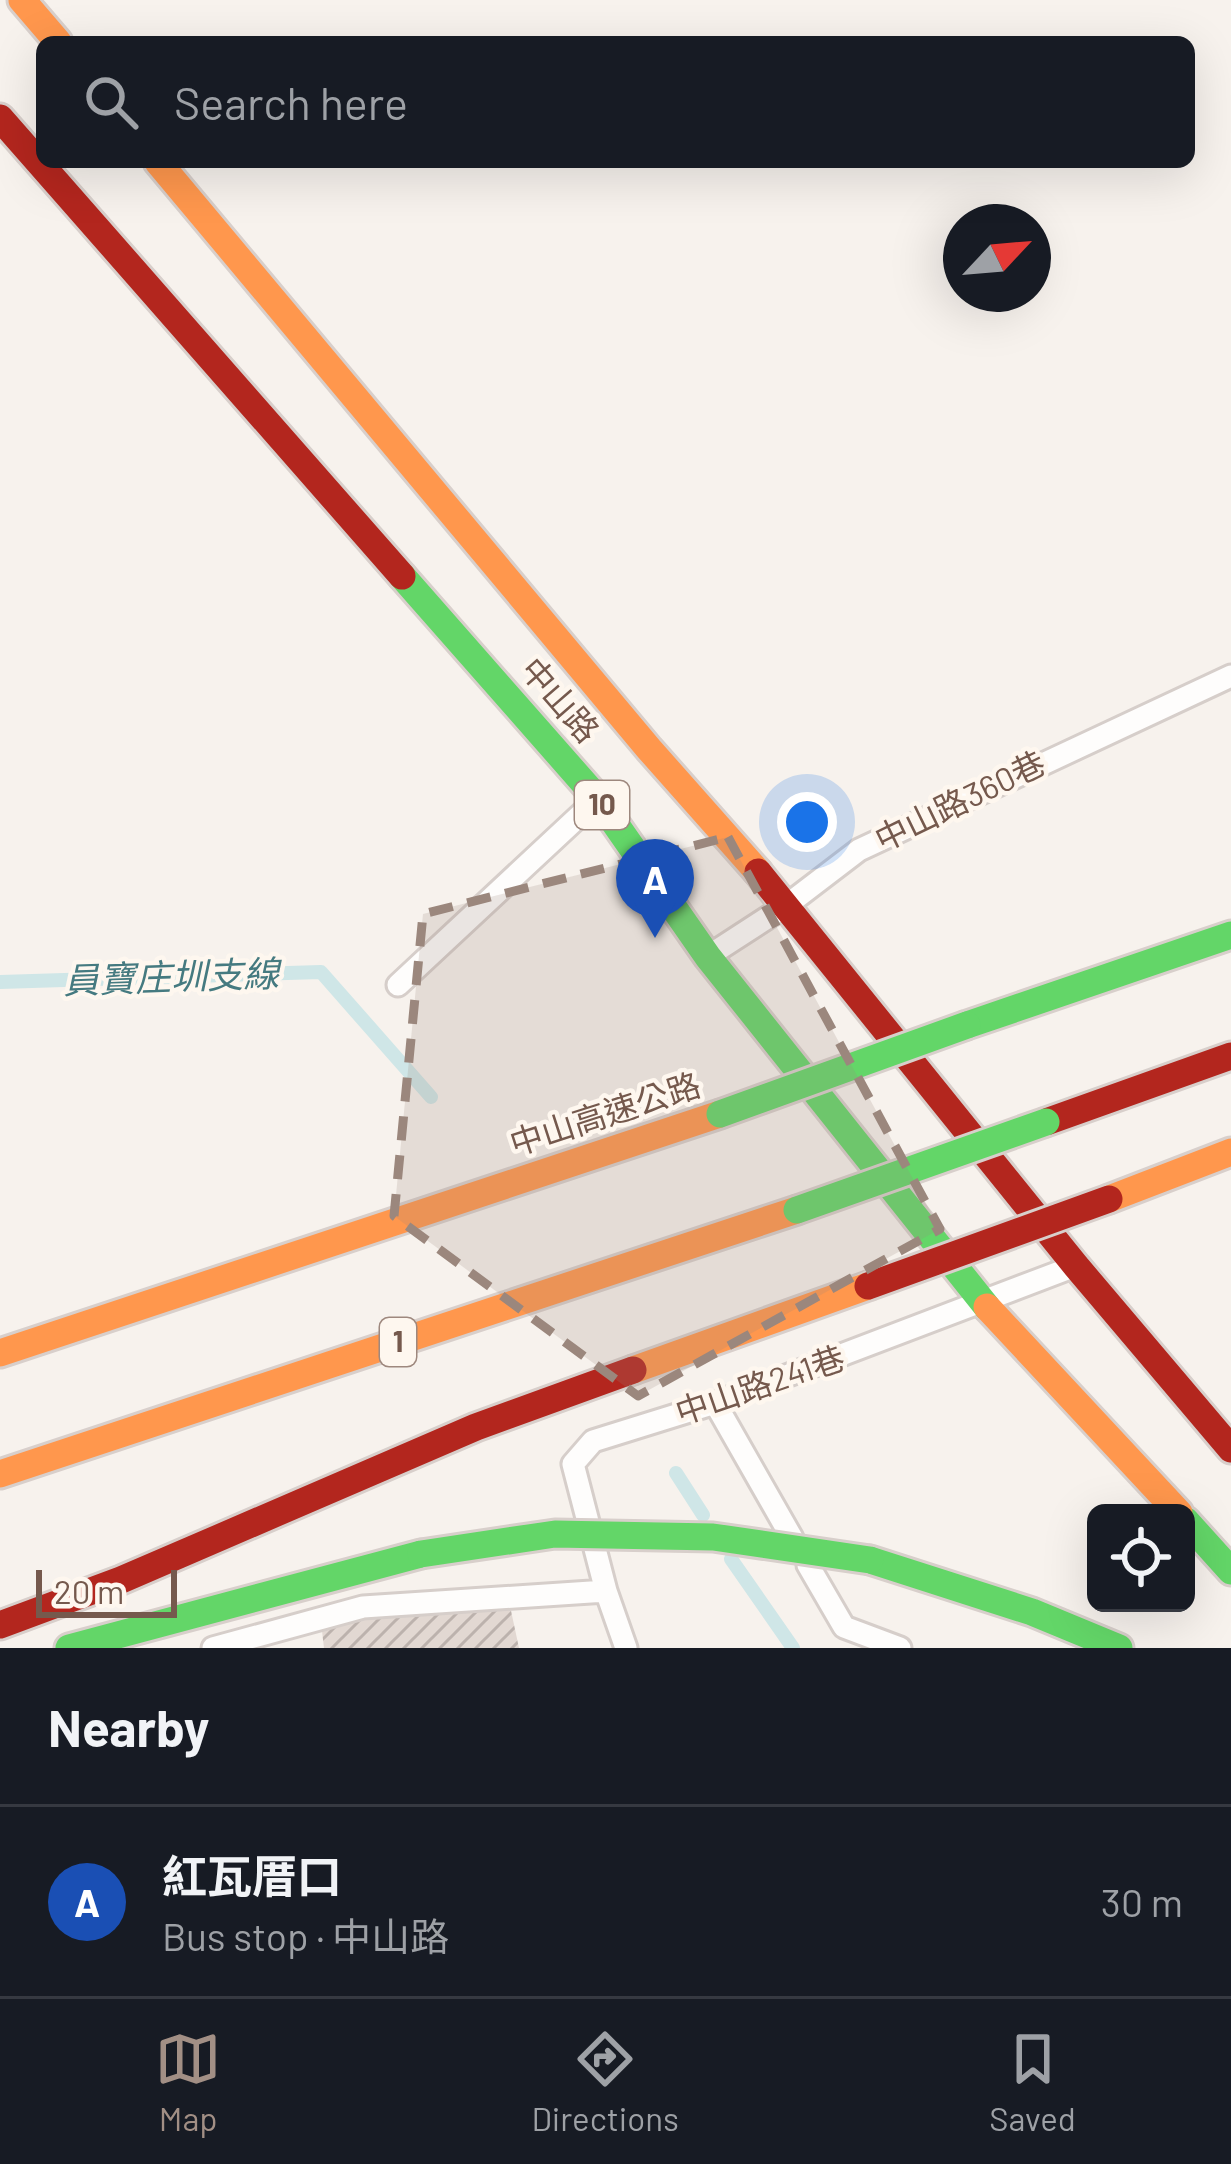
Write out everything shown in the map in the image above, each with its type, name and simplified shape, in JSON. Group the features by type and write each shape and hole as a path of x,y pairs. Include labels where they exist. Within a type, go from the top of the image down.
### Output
{"main road":[{"path":"22,0 53,36"},
{"name":"中山路","path":"0,118 36,158"},
{"name":"中山路","path":"45,168 606,790 708,957 984,1304 1171,1504"},
{"name":"中山路","path":"163,168 641,757 787,904 1076,1266 1231,1449"},
{"path":"1133,967 1211,912"},
{"name":"中山高速公路","path":"0,1353 719,1114 1231,935"},
{"name":"1","path":"0,1474 796,1210 1231,1056"},
{"path":"0,1625 121,1580 476,1427 1231,1152"},
{"path":"1195,1531 1231,1571"},
{"path":"69,1648 421,1554 555,1534 713,1537 870,1560 1032,1612 1119,1648"}],"lane":[{"name":"中山路360巷","path":"708,957 859,850 1231,676"},
{"path":"398,985 606,790"},
{"name":"中山路241巷","path":"626,1648 573,1464 592,1441 715,1403 1076,1266"},
{"path":"715,1403 844,1627 900,1648"},
{"path":"213,1648 363,1607 606,1591"}],"highlighted area":[{"path":"728,837 940,1229 638,1396 394,1216 423,914"}],"building":[{"path":"510,1606 519,1648 324,1648 322,1631 413,1607"}],"waterway":[{"name":"員寶庄圳支線","path":"0,982 321,972 431,1097"},
{"path":"676,1473 703,1515"},
{"path":"731,1559 793,1648"}],"traffic: fast":[{"path":"402,576 598,799 708,957 987,1307"},
{"path":"967,1025 1231,935"},
{"path":"720,1114 967,1025"},
{"path":"797,1210 1046,1122"},
{"path":"1195,1531 1231,1571"},
{"path":"421,1554 555,1534 713,1537 870,1560"},
{"path":"69,1648 421,1554"},
{"path":"870,1560 1032,1612 1119,1648"}],"traffic: slow":[{"path":"22,0 53,36"},
{"path":"163,168 649,749 758,872"},
{"path":"0,1353 720,1114"},
{"path":"1109,1199 1231,1152"},
{"path":"0,1474 797,1210"},
{"path":"633,1370 868,1286"},
{"path":"987,1307 1171,1504"}],"traffic: jam":[{"path":"0,118 36,159"},
{"path":"44,168 402,576"},
{"path":"758,872 1076,1266 1231,1449"},
{"path":"1046,1122 1231,1056"},
{"path":"868,1286 1109,1199"},
{"path":"0,1625 121,1580 476,1427 633,1370"}],"place":[{"name":"紅瓦厝口","path":"655,938"}]}
